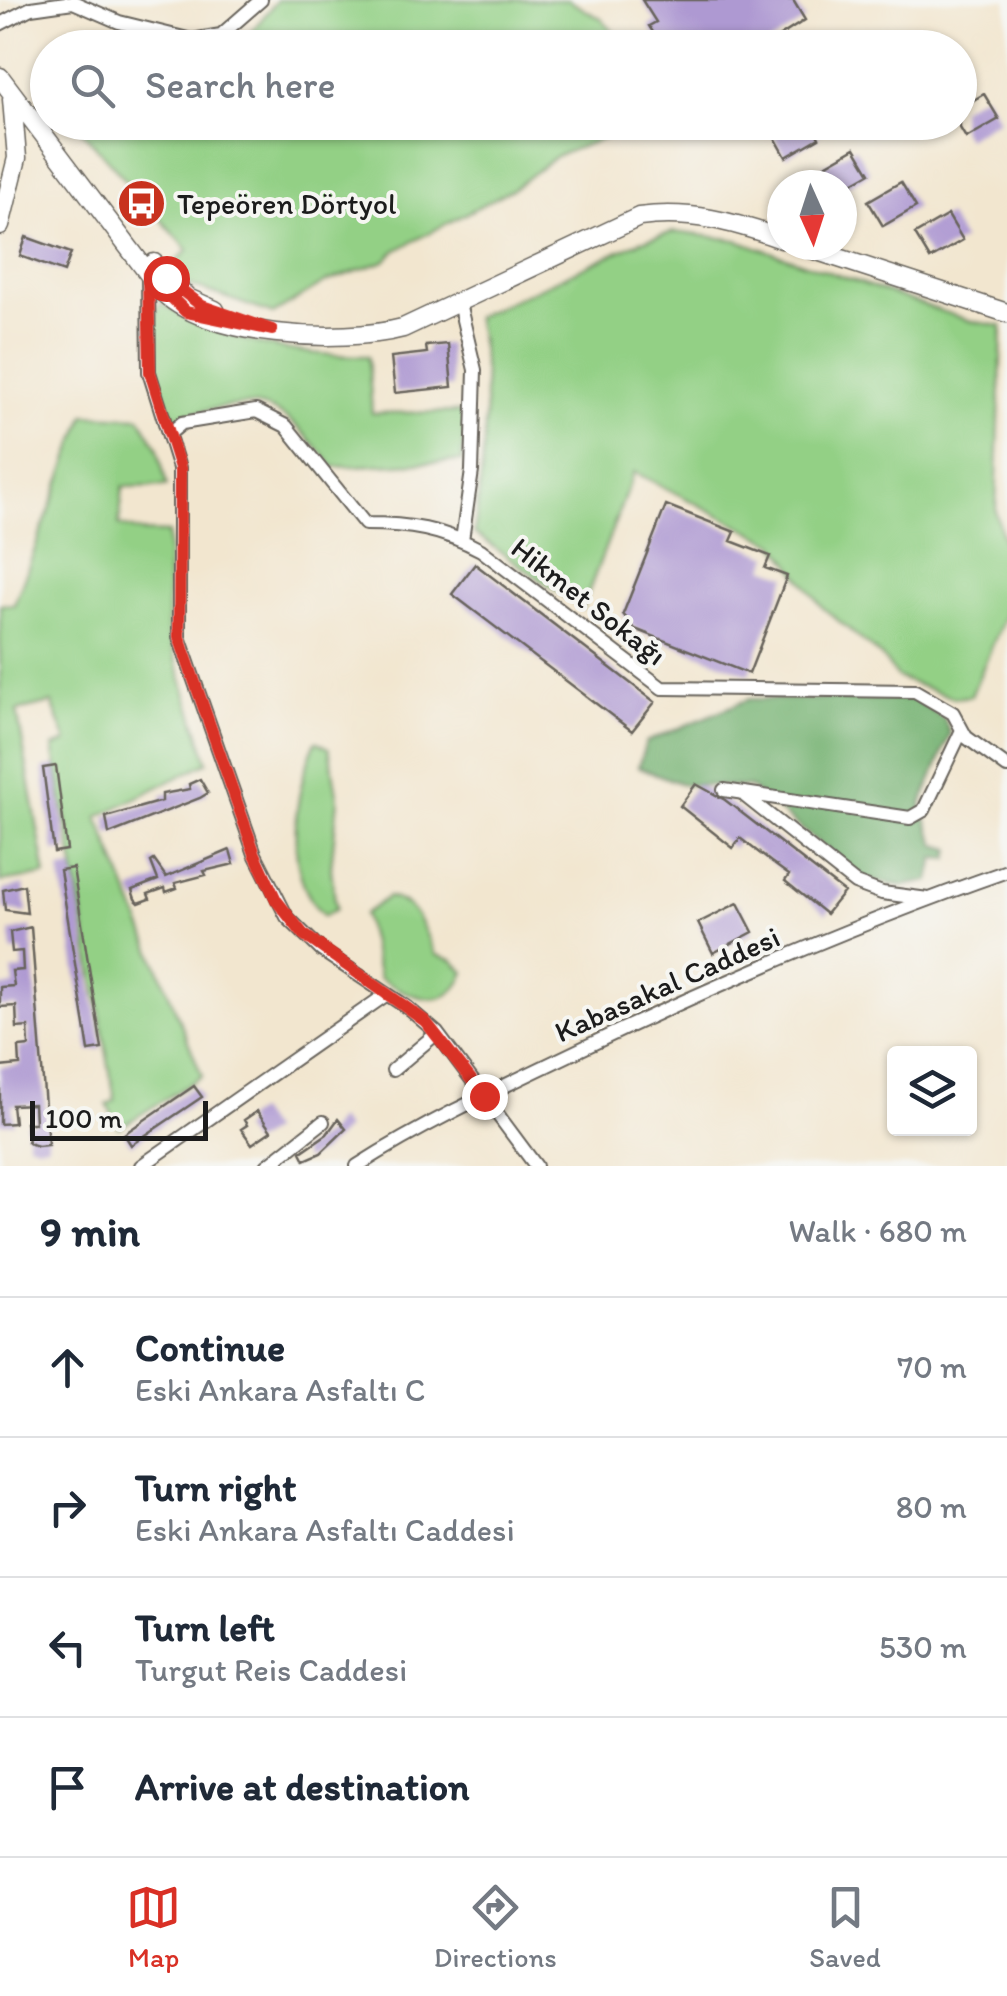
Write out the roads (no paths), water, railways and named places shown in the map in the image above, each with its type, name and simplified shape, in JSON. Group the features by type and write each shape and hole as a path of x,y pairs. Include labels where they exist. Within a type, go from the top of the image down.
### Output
{"main road":[{"path":"0,59 30,107"},
{"path":"4,83 30,112"},
{"path":"0,224 17,158 17,122 4,83"},
{"path":"17,158 30,138"},
{"path":"53,140 177,289 202,306 272,330"},
{"path":"17,158 32,146 62,151 148,274 186,312 308,337 370,337 403,328 639,218 692,213 767,235"},
{"path":"846,260 1007,312"}],"street":[{"path":"228,30 261,0"},
{"path":"0,24 31,8 73,2 120,22 152,30"},
{"path":"148,274 150,372 170,434 181,486 176,590 179,637 232,798 267,881 287,917 321,950 437,1033 536,1166"},
{"path":"459,303 475,370 472,470 462,540"},
{"name":"Hikmet Sokağı","path":"170,434 182,423 256,412 286,426 365,524 405,524 462,540 662,688 915,691 952,712 984,754 1007,768"},
{"path":"724,790 910,818 924,810 962,730"},
{"path":"742,793 855,883 882,894 930,899"},
{"name":"Kabasakal Caddesi","path":"357,1166 484,1096 727,982 1007,871"},
{"path":"141,1166 386,994"},
{"path":"393,1070 437,1033"},
{"path":"266,1166 324,1122"}],"place":[{"name":"Tepeören Dörtyol","path":"142,203"}]}
